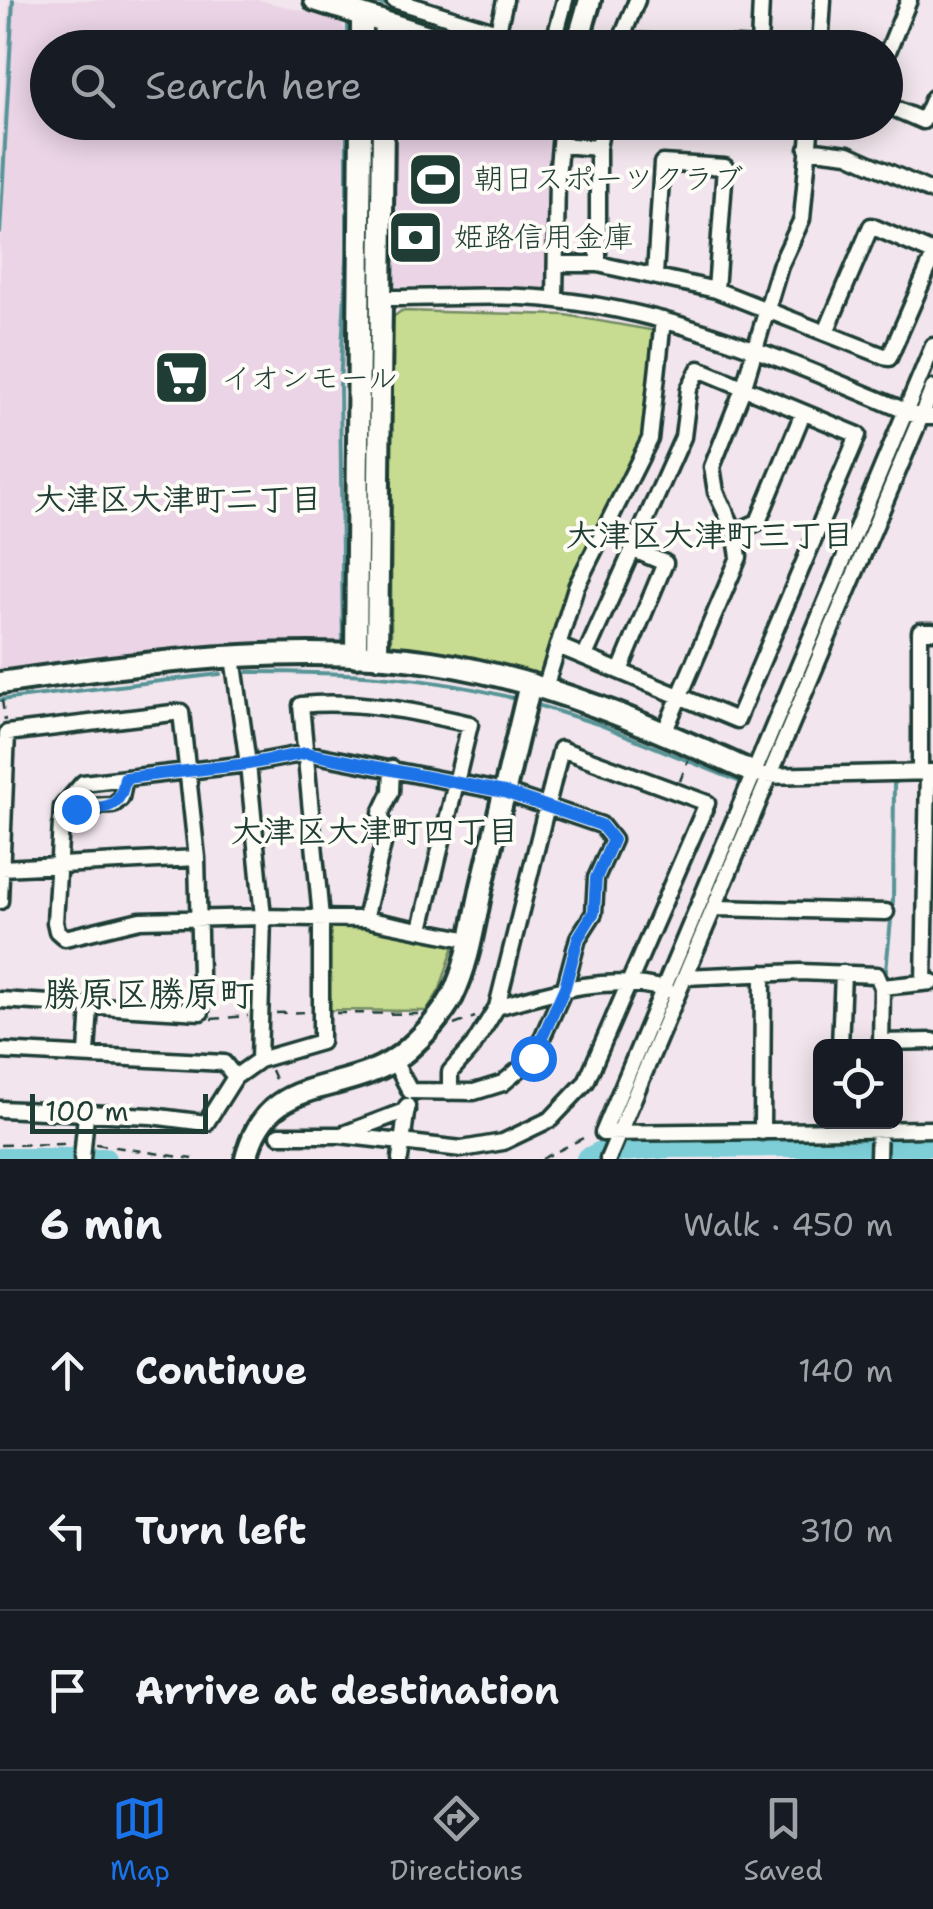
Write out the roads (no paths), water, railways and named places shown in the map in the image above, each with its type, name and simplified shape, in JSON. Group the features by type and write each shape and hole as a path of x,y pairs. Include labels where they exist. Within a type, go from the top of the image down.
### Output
{"street":[{"path":"314,0 373,14 417,30"},
{"path":"373,14 394,0 492,30"},
{"path":"498,30 505,0"},
{"path":"556,30 565,0"},
{"path":"581,30 590,0"},
{"path":"625,30 637,0"},
{"path":"760,30 762,0"},
{"path":"822,30 824,0"},
{"path":"897,30 909,0"},
{"path":"903,113 923,121 933,98"},
{"path":"361,140 367,657"},
{"path":"367,657 381,298 383,140"},
{"path":"555,299 560,140"},
{"path":"598,264 600,140"},
{"path":"664,733 738,557 735,532 716,492 712,467 757,348 780,266 802,218 808,140"},
{"path":"560,145 598,148"},
{"path":"807,149 848,154 933,192"},
{"path":"656,274 662,164 725,167 716,290"},
{"path":"556,264 598,264 716,290 889,358 933,255 870,226 826,332"},
{"path":"381,298 555,299 664,320 757,348 920,415"},
{"path":"246,1159 252,1134 272,1108 293,1096 394,1060 446,1007 460,977 504,792 538,686 558,646 576,588 650,439 664,320"},
{"path":"920,415 933,346"},
{"path":"558,646 738,720 858,435 699,369 689,389 683,436 585,656"},
{"path":"813,1128 602,1133 663,988 933,388"},
{"path":"735,532 758,522 803,413"},
{"path":"620,671 665,563 634,550"},
{"path":"686,977 843,973 880,981 928,983 927,772 920,631 933,631"},
{"path":"233,656 263,917 263,1059"},
{"path":"0,683 233,656 367,657 431,662 538,686 762,775 927,772"},
{"path":"0,1109 151,1116 206,1124 235,1077 263,1059 322,1042 322,918 301,705 318,703 414,712 470,724 420,929"},
{"path":"0,901 7,733 181,712 197,858 201,1012 0,1000"},
{"path":"279,1134 340,1135 401,1152 462,1149 503,1142 551,1119 586,1082 707,803 561,748 497,1007 473,1046 450,1072 450,1092"},
{"path":"410,1091 474,1092 503,1083 533,1058 565,987 578,938 594,912 596,878 613,840 601,825 504,792 306,753 82,784 62,807 54,922 65,938 140,920 263,917 366,919 470,940"},
{"path":"366,919 384,840 381,813 390,792 392,768"},
{"path":"608,1159 714,908 762,775"},
{"path":"62,807 113,806 121,798 125,778"},
{"path":"2,868 197,858"},
{"path":"714,908 886,912"},
{"path":"762,1132 763,973"},
{"path":"840,1039 843,973"},
{"path":"880,981 881,1039"},
{"path":"497,1007 565,987 630,984 663,988 678,995"},
{"path":"87,1053 90,1006"},
{"path":"903,1043 933,1041"},
{"path":"0,1051 224,1063 235,1077"},
{"path":"394,1060 410,1091 401,1152"},
{"path":"340,1135 407,1110"},
{"path":"83,1151 86,1115"},
{"path":"903,1127 933,1129"},
{"path":"878,1159 879,1129"}],"waterway":[{"path":"0,233 13,0"},
{"path":"370,0 393,7"},
{"path":"567,30 576,0"},
{"path":"348,20 348,30"},
{"path":"343,648 340,385 347,258 347,140"},
{"path":"248,672 385,677 453,685 520,700"},
{"path":"0,700 220,674"},
{"path":"534,704 598,724 745,784"},
{"path":"885,980 893,900 894,784 900,779"},
{"path":"852,981 877,985"},
{"path":"599,1153 608,1135"},
{"path":"587,1159 599,1153 667,1147 933,1145"},
{"path":"0,1159 105,1159"}],"place":[{"name":"朝日スポーツクラブ","path":"435,179"},
{"name":"姫路信用金庫","path":"415,237"},
{"name":"イオンモール","path":"182,378"}],"district":[{"name":"大津区大津町二丁目","path":"178,499"},
{"name":"大津区大津町三丁目","path":"710,535"},
{"name":"大津区大津町四丁目","path":"375,831"},
{"name":"勝原区勝原町","path":"149,994"}]}
